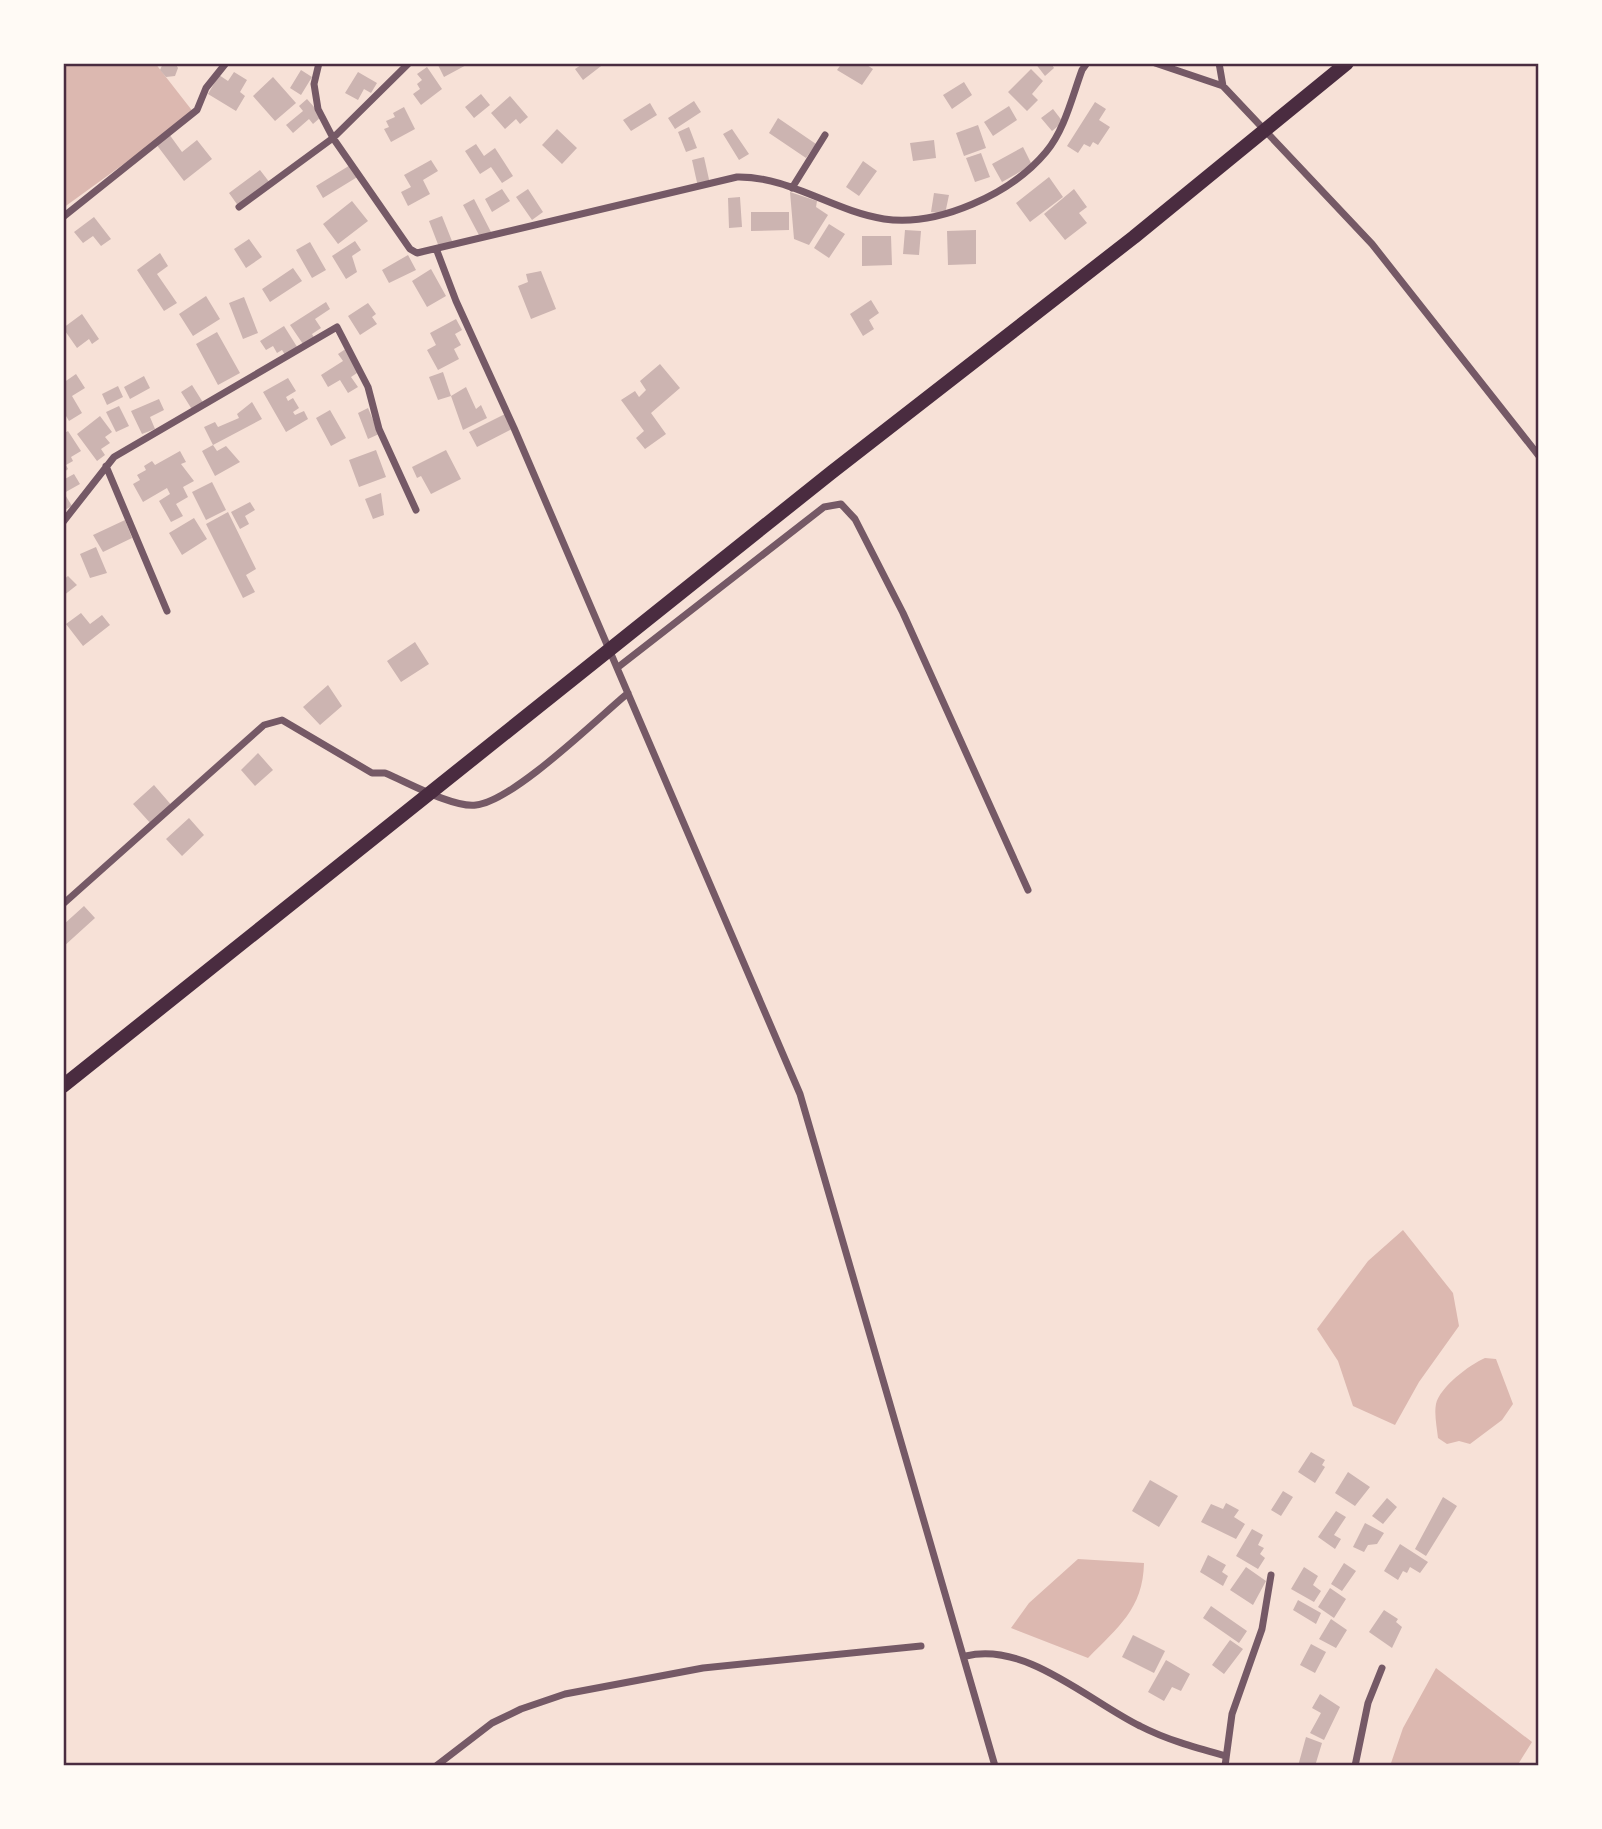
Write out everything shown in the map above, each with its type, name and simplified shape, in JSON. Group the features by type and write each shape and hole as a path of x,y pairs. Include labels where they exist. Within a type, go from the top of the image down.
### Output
{"highway":[{"path":"63,1086 832,472 1134,237 1347,63"}],"street":[{"path":"63,217 197,110 206,88 226,63"},
{"path":"308,63 318,66 314,85 318,109 333,138 411,251 437,251 737,177 771,180 830,204 884,219 915,220 953,213 1023,174 1046,151 1063,122 1087,63"},
{"path":"239,207 333,138 409,63"},
{"path":"1154,63 1223,86 1372,244 1539,456"},
{"path":"1219,63 1223,86"},
{"path":"792,188 825,135"},
{"path":"437,251 456,301 800,1094 939,1574 966,1656 995,1766"},
{"path":"63,522 106,466 126,449 337,327 368,387 379,429 416,510"},
{"path":"106,466 167,611"},
{"path":"617,668 824,507 841,504 855,519 903,613 1027,890"},
{"path":"63,904 264,724 282,720 372,773 385,773 461,804 477,806 503,797 628,693"},
{"path":"1225,1766 1237,1697 1262,1629 1270,1575"},
{"path":"436,1766 492,1723 521,1709 565,1694 703,1668 921,1646"},
{"path":"966,1656 983,1652 1001,1654 1059,1679 1139,1726 1168,1739 1226,1756"},
{"path":"1355,1766 1368,1703 1382,1668"}],"shaded area":[{"path":"63,63 155,63 194,113 63,208"},
{"path":"1403,1230 1453,1293 1459,1326 1419,1382 1395,1425 1353,1406 1338,1361 1317,1329 1368,1261"},
{"path":"1485,1358 1496,1359 1513,1404 1502,1420 1470,1444 1459,1441 1447,1444 1438,1438 1435,1412 1439,1397 1456,1377"},
{"path":"1078,1559 1144,1563 1143,1579 1134,1605 1119,1626 1088,1658 1011,1628 1029,1603"},
{"path":"1436,1668 1532,1742 1517,1766 1390,1766 1403,1728"}],"building":[{"path":"163,63 175,63 178,68 175,76 166,77 160,70"},
{"path":"470,63 444,77 438,65"},
{"path":"584,63 605,63 583,80 575,69"},
{"path":"842,63 864,63 873,69 862,85 837,70"},
{"path":"1035,63 1051,63 1054,68 1045,76"},
{"path":"427,67 442,89 421,105 413,94 420,89 417,84 422,80 417,74"},
{"path":"1031,69 1043,81 1032,94 1038,100 1027,111 1008,92"},
{"path":"301,70 312,77 301,95 290,88"},
{"path":"234,72 247,80 240,92 245,96 236,111 208,94 219,75 228,81"},
{"path":"358,72 377,83 371,93 364,89 358,100 345,93"},
{"path":"273,77 296,103 275,121 253,96"},
{"path":"964,82 972,95 952,109 943,95"},
{"path":"481,94 490,105 474,118 465,107"},
{"path":"510,96 528,117 520,124 516,119 505,129 491,113"},
{"path":"307,99 322,116 313,124 309,119 293,133 286,125 303,111 299,106"},
{"path":"694,101 701,112 675,129 668,118"},
{"path":"1095,102 1106,109 1099,120 1110,127 1098,145 1093,142 1090,147 1084,144 1078,153 1067,146"},
{"path":"650,103 657,115 631,131 623,120"},
{"path":"1009,106 1017,120 993,136 984,122"},
{"path":"404,107 415,129 391,142 384,129 389,127 386,121 395,117 393,113"},
{"path":"1053,109 1063,122 1052,131 1041,118"},
{"path":"778,118 816,144 806,158 769,133"},
{"path":"978,125 986,148 964,156 956,133"},
{"path":"689,127 697,148 686,152 678,132"},
{"path":"557,129 577,148 562,164 542,145"},
{"path":"732,129 749,154 739,160 723,134"},
{"path":"169,134 182,152 197,140 212,159 184,181 156,144"},
{"path":"934,140 936,158 913,161 910,143"},
{"path":"476,144 484,156 495,148 513,176 502,183 491,167 480,174 465,151"},
{"path":"1023,147 1032,165 1002,182 992,164"},
{"path":"981,153 990,177 975,182 966,158"},
{"path":"704,157 710,184 698,187 692,160"},
{"path":"431,160 438,171 423,180 430,194 408,206 401,192 411,187 404,175"},
{"path":"863,161 877,171 859,196 846,187"},
{"path":"352,164 359,176 323,198 316,186"},
{"path":"260,170 270,183 239,207 229,193"},
{"path":"1049,177 1063,197 1030,222 1016,203"},
{"path":"502,189 510,201 492,212 485,199"},
{"path":"528,189 543,212 532,220 516,197"},
{"path":"1074,189 1087,207 1079,213 1087,223 1065,240 1044,214"},
{"path":"790,192 817,201 816,207 828,215 809,245 794,239"},
{"path":"934,193 949,195 945,214 931,212"},
{"path":"740,197 742,227 729,228 728,198"},
{"path":"474,199 491,232 480,237 463,205"},
{"path":"352,201 368,221 338,244 323,224"},
{"path":"751,212 789,212 789,230 751,231"},
{"path":"442,216 452,241 439,247 429,221"},
{"path":"94,217 111,239 101,246 93,236 83,243 74,232"},
{"path":"829,224 845,234 829,258 814,248"},
{"path":"905,230 921,231 919,255 903,254"},
{"path":"976,230 976,264 948,265 947,231"},
{"path":"862,236 891,236 892,265 862,266"},
{"path":"249,239 262,257 246,268 234,249"},
{"path":"355,241 361,250 352,256 357,272 346,279 332,256"},
{"path":"310,242 326,270 312,278 296,250"},
{"path":"160,253 168,266 157,274 177,303 164,311 137,270"},
{"path":"408,255 416,270 389,283 382,270"},
{"path":"293,268 302,281 270,302 262,289"},
{"path":"431,269 446,296 427,307 412,281"},
{"path":"541,271 556,309 531,319 518,286 528,282 526,274"},
{"path":"206,296 220,319 193,336 179,314"},
{"path":"244,297 258,333 243,339 229,303"},
{"path":"871,300 879,313 869,320 874,329 863,336 850,314"},
{"path":"326,302 330,309 315,319 321,328 312,334 316,341 305,347 290,325"},
{"path":"368,303 376,314 372,317 377,324 360,335 348,316"},
{"path":"82,314 99,339 92,344 89,339 77,348 63,328"},
{"path":"456,319 462,330 455,334 461,345 454,349 459,359 438,370 427,350 436,345 430,333"},
{"path":"284,326 299,350 287,358 282,350 277,353 273,346 266,350 260,341"},
{"path":"217,332 240,373 218,385 196,344"},
{"path":"347,348 360,371 351,377 358,387 348,393 340,380 328,387 321,375 343,361 338,354"},
{"path":"660,364 680,388 651,413 666,434 645,449 636,438 644,431 621,400 635,391 639,397 646,390 640,381"},
{"path":"443,372 451,396 438,400 429,377"},
{"path":"76,374 85,388 72,396 82,413 69,421 63,411 63,383"},
{"path":"144,376 150,388 130,399 124,387"},
{"path":"288,378 296,391 286,397 288,401 293,398 299,408 293,412 295,415 304,411 308,419 286,432 263,392"},
{"path":"192,385 204,404 193,411 181,392"},
{"path":"118,386 123,397 107,405 102,394"},
{"path":"466,387 476,409 481,405 487,418 463,430 451,396"},
{"path":"159,399 164,410 150,417 155,429 142,434 131,411"},
{"path":"252,402 262,419 213,445 204,427 215,422 218,427 239,418 237,414"},
{"path":"119,406 129,426 116,432 106,412"},
{"path":"368,408 379,434 368,439 358,413"},
{"path":"330,410 346,438 331,446 316,418"},
{"path":"507,413 514,428 477,447 469,432"},
{"path":"100,416 112,432 105,437 110,443 101,449 105,455 97,461 77,434"},
{"path":"68,431 81,451 71,457 73,461 66,465 68,469 63,473 63,434"},
{"path":"213,445 217,451 226,446 240,462 215,476 202,451"},
{"path":"376,450 386,477 359,487 349,460"},
{"path":"446,450 461,479 431,494 421,476 417,478 412,467"},
{"path":"180,451 186,462 181,464 194,481 183,487 188,497 176,504 183,516 171,522 159,501 170,494 167,488 143,502 133,484 140,480 137,475 146,470 144,466 152,461 155,465"},
{"path":"74,474 80,484 64,493 72,506 63,511 63,480"},
{"path":"212,482 226,510 206,520 192,492"},
{"path":"381,493 384,515 373,519 365,499"},
{"path":"250,502 255,510 245,516 249,524 240,529 231,512"},
{"path":"228,512 256,569 246,575 255,592 243,598 206,524"},
{"path":"194,518 207,539 182,555 169,533"},
{"path":"125,520 132,538 103,552 93,535"},
{"path":"96,547 107,573 90,578 80,554"},
{"path":"68,576 77,585 63,596 63,580"},
{"path":"81,613 90,624 102,615 110,625 83,646 66,624"},
{"path":"415,642 429,664 401,682 387,661"},
{"path":"328,685 342,706 320,725 303,707"},
{"path":"258,753 273,770 255,786 241,770"},
{"path":"154,785 173,807 152,825 133,804"},
{"path":"189,818 204,835 182,856 166,839"},
{"path":"84,906 95,918 63,947 63,925"},
{"path":"1311,1452 1325,1460 1322,1465 1325,1467 1315,1483 1298,1472"},
{"path":"1348,1472 1370,1487 1355,1506 1335,1493"},
{"path":"1150,1480 1178,1496 1159,1527 1132,1511"},
{"path":"1283,1491 1293,1497 1281,1516 1271,1510"},
{"path":"1443,1497 1457,1506 1426,1556 1415,1549"},
{"path":"1387,1498 1397,1507 1383,1524 1372,1516"},
{"path":"1226,1503 1239,1510 1234,1517 1245,1524 1236,1539 1201,1522 1211,1504 1223,1509"},
{"path":"1336,1511 1346,1517 1334,1535 1341,1539 1335,1549 1318,1537"},
{"path":"1365,1523 1384,1533 1377,1544 1368,1545 1364,1552 1353,1547"},
{"path":"1252,1529 1263,1535 1258,1545 1264,1548 1260,1554 1265,1558 1258,1569 1236,1556"},
{"path":"1400,1544 1428,1562 1420,1573 1410,1567 1407,1573 1403,1571 1398,1580 1384,1571"},
{"path":"1208,1555 1226,1565 1222,1572 1228,1576 1223,1586 1200,1572"},
{"path":"1344,1563 1356,1571 1342,1591 1331,1584"},
{"path":"1246,1567 1266,1581 1253,1605 1230,1590"},
{"path":"1304,1567 1318,1576 1313,1585 1321,1591 1314,1602 1291,1589"},
{"path":"1330,1588 1346,1599 1334,1618 1318,1607"},
{"path":"1298,1600 1321,1613 1316,1624 1293,1610"},
{"path":"1211,1606 1247,1631 1239,1643 1203,1618"},
{"path":"1384,1610 1398,1619 1396,1622 1402,1627 1392,1648 1369,1632"},
{"path":"1331,1619 1347,1630 1336,1648 1319,1639"},
{"path":"1133,1635 1165,1651 1154,1673 1122,1657"},
{"path":"1230,1640 1243,1649 1224,1674 1212,1665"},
{"path":"1311,1644 1326,1652 1315,1673 1300,1665"},
{"path":"1166,1660 1190,1674 1181,1691 1172,1687 1164,1701 1148,1692"},
{"path":"1320,1694 1340,1707 1324,1740 1310,1733 1321,1713 1312,1708"},
{"path":"1306,1737 1322,1743 1315,1766 1298,1766"}]}
